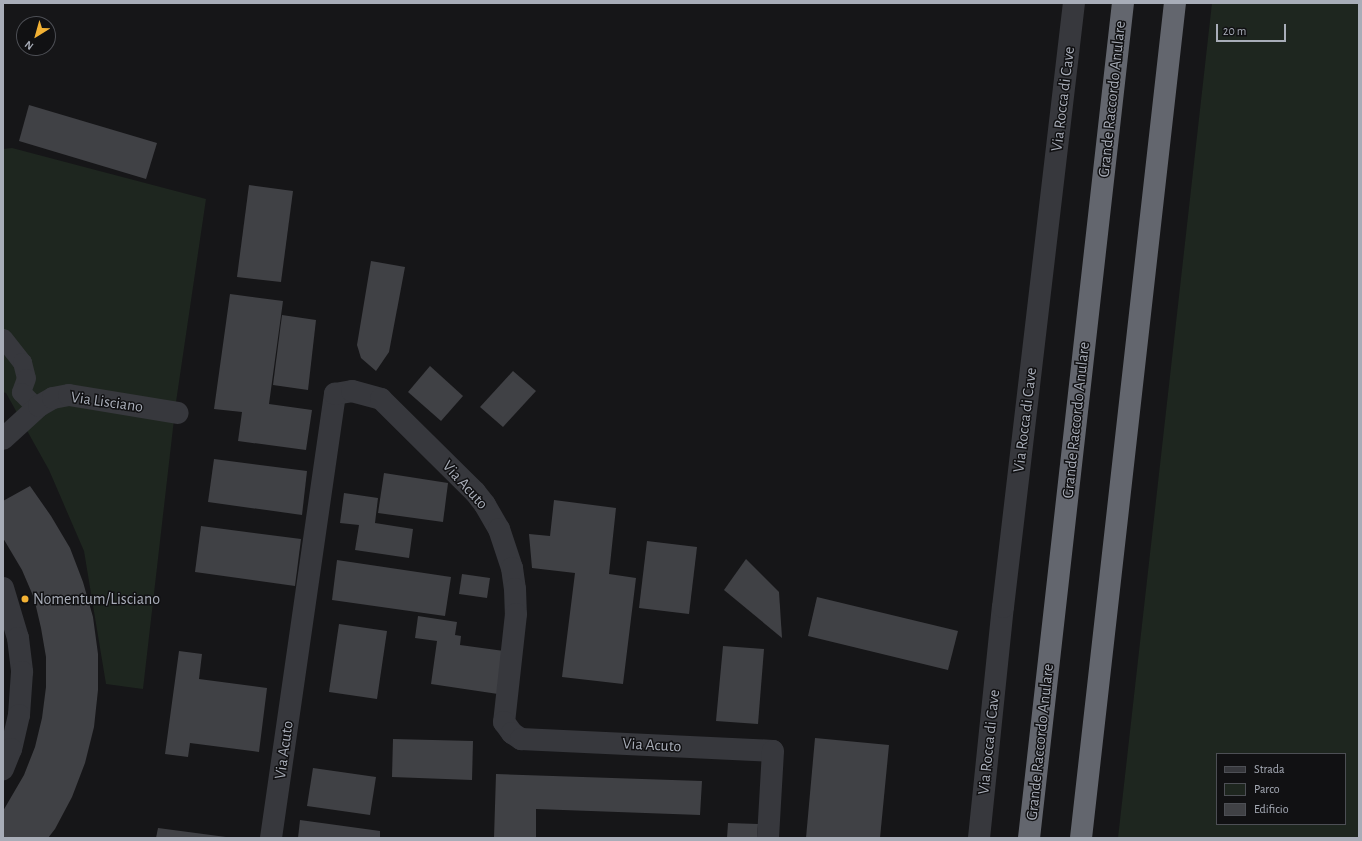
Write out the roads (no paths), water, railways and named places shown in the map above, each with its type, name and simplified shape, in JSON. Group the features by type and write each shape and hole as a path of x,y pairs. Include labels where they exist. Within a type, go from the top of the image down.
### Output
{"highway":[{"name":"Grande Raccordo Anulare","path":"1029,838 1123,3"},
{"path":"1081,838 1176,3"}],"street":[{"name":"Via Rocca di Cave","path":"979,838 1003,607 1074,3"},
{"path":"3,338 22,362 26,378 21,392 30,401"},
{"name":"Via Acuto","path":"271,838 335,394 352,390 381,399 475,492 485,505 499,529 512,568 515,589 516,614 504,722 512,733 521,739 773,751 768,838"},
{"name":"Via Lisciano","path":"3,439 39,406 53,398 69,395 178,413"},
{"path":"3,588 18,638 22,690 16,733 3,769"}],"place":[{"name":"Nomentum/Lisciano","path":"25,599"}]}
